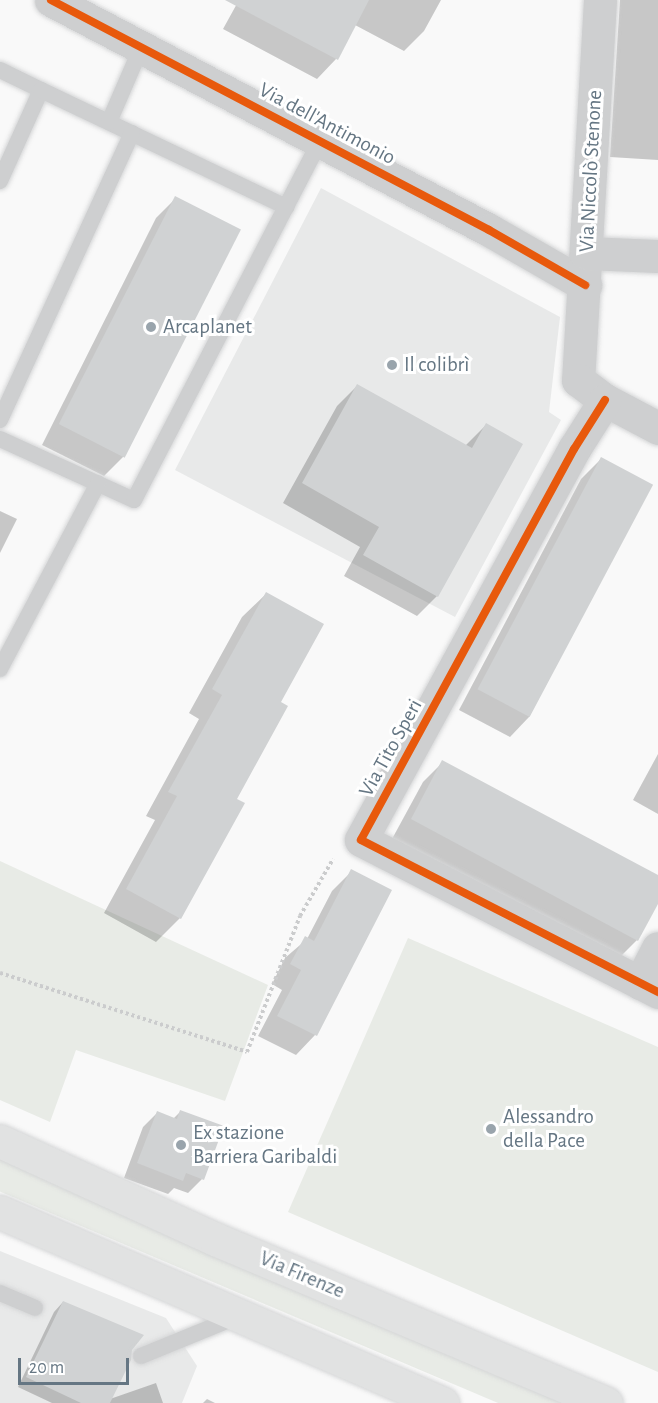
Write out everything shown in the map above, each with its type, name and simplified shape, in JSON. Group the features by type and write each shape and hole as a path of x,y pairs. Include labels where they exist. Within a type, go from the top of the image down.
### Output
{"main road":[{"name":"Via Firenze","path":"0,1141 216,1239 606,1403"},
{"path":"0,1212 442,1403"}],"street":[{"name":"Via dell'Antimonio","path":"51,0 489,230 586,269"},
{"name":"Via Niccolò Stenone","path":"600,0 578,380 605,400"},
{"path":"586,269 658,256"},
{"path":"605,400 658,428"},
{"name":"Via Tito Speri","path":"362,840 574,449 605,400"},
{"path":"362,840 649,987 658,948"}],"lane":[{"path":"109,122 141,48"},
{"path":"0,70 286,207"},
{"path":"0,181 41,90"},
{"path":"0,420 132,133"},
{"path":"0,439 134,500 321,140"},
{"path":"0,669 98,483"},
{"path":"0,1293 35,1308"},
{"path":"141,1356 239,1316"}],"path":[{"path":"0,974 247,1052 300,916 341,845 355,852 362,840"}],"shaded area":[{"name":"Il colibrì","path":"321,188 560,317 549,412 561,420 455,617 175,470"},
{"path":"0,861 268,985 225,1101 76,1050 50,1122 0,1100"},
{"name":"Alessandro della Pace","path":"408,938 658,1047 658,1372 288,1212"},
{"path":"0,1159 564,1399 562,1403 498,1403 0,1192"},
{"path":"0,1251 166,1318 197,1366 182,1403 0,1403"}],"building":[{"path":"225,0 369,0 338,60"},
{"name":"Arcaplanet","path":"175,196 241,230 125,458 59,424"},
{"path":"357,384 472,448 486,423 523,444 438,597 363,555 379,527 302,483"},
{"path":"601,457 653,485 530,717 478,689"},
{"path":"266,592 324,624 281,702 288,706 237,799 245,803 181,919 126,889 177,796 168,792 222,695 212,689"},
{"path":"442,760 658,875 658,904 638,941 411,819"},
{"path":"351,869 392,890 317,1036 277,1016 301,970 290,964 305,936 314,941"},
{"name":"Ex stazione Barriera Garibaldi","path":"180,1110 224,1126 204,1180 186,1173 183,1181 137,1163 157,1111 177,1119"},
{"path":"63,1301 144,1335 132,1350 131,1360 110,1403 81,1403 26,1377"}],"cycle path":[{"path":"51,0 489,230 585,285"},
{"path":"605,400 574,449 361,840 658,992"}],"place":[{"name":"Arcaplanet","path":"151,327"},
{"name":"Il colibrì","path":"392,365"},
{"name":"Alessandro della Pace","path":"491,1129"},
{"name":"Ex stazione Barriera Garibaldi","path":"181,1145"}]}
